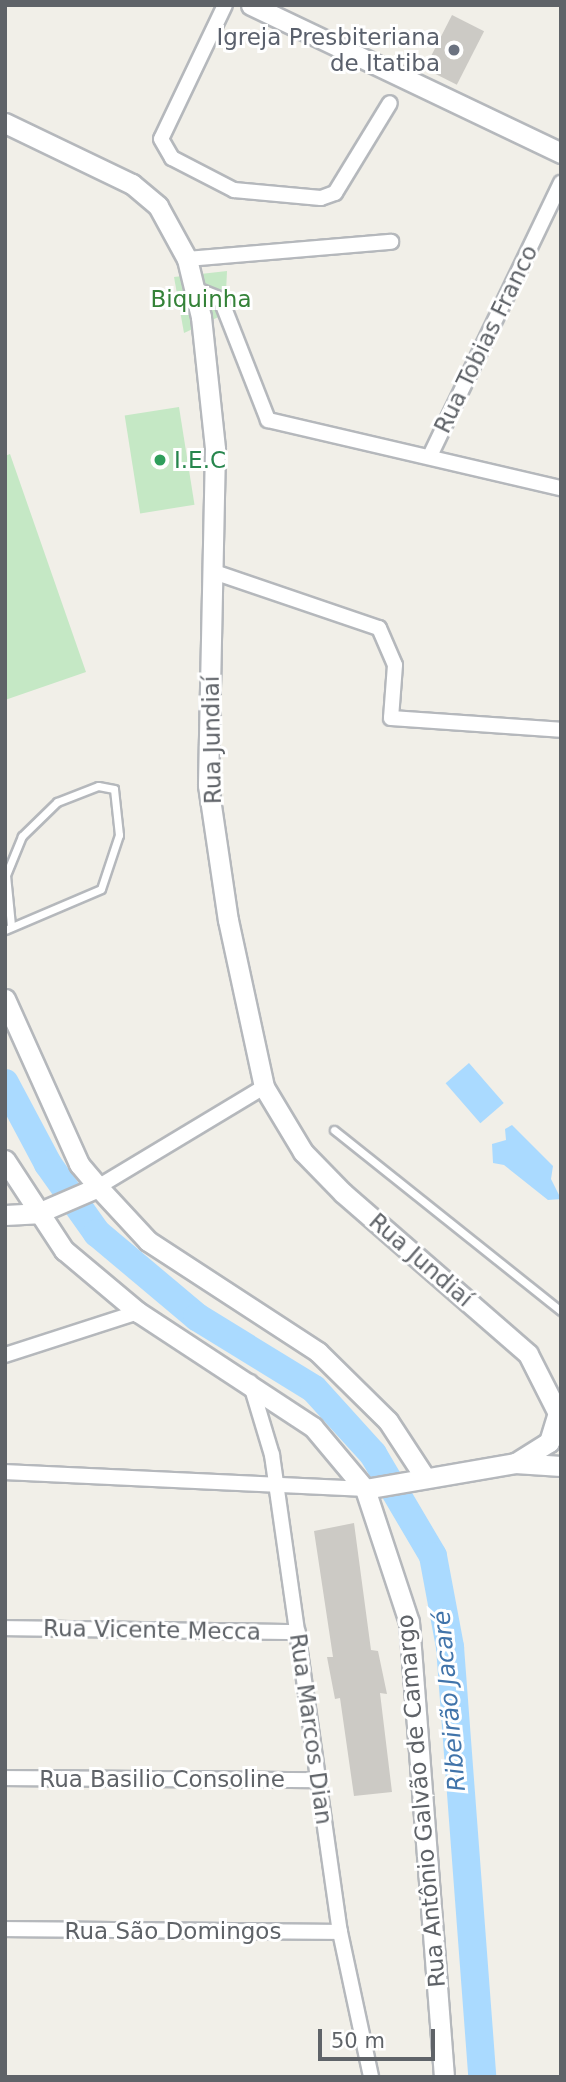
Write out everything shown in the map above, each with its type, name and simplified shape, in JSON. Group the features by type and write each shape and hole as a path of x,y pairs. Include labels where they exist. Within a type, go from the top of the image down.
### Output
{"main road":[{"path":"251,5 561,153"},
{"name":"Rua Jundiaí","path":"5,123 132,184 158,206 187,259 194,289 215,449 217,573 208,785 228,920 264,1087 303,1152 343,1193 528,1354 560,1414"},
{"path":"5,999 79,1164 93,1189 148,1241 317,1352 388,1421 418,1477"},
{"path":"5,1160 41,1211 64,1250 138,1312 249,1381 313,1427 372,1487 418,1477 515,1463 561,1466"},
{"path":"5,1215 41,1211 93,1189"},
{"path":"515,1463 549,1442 560,1414"},
{"name":"Rua Antônio Galvão de Camargo","path":"372,1487 409,1622 444,2077"}],"street":[{"path":"225,5 161,139 172,158 234,190 321,198 335,193 390,103"},
{"name":"Rua Tobias Franco","path":"430,456 561,183"},
{"path":"187,259 391,242"},
{"path":"194,289 221,300 268,421 561,488"},
{"path":"217,573 379,628 395,665 391,718 561,730"},
{"path":"93,1189 264,1087"},
{"path":"5,1355 138,1312"},
{"name":"Rua Marcos Dian","path":"249,1381 275,1483 340,1932 371,2077"},
{"path":"5,1472 372,1487"},
{"name":"Rua Vicente Mecca","path":"5,1628 298,1632"},
{"name":"Rua Basilio Consoline","path":"5,1778 319,1780"},
{"name":"Rua São Domingos","path":"5,1930 340,1932"}],"lane":[{"path":"99,786 114,789 119,835 101,889 8,927 6,875 22,836 57,802 99,786"},
{"path":"334,1130 561,1311"}],"green space":[{"name":"Biquinha","path":"227,271 225,314 184,333 174,277"},
{"name":"I.E.C","path":"179,407 194,505 140,513 125,416"},
{"path":"10,454 86,672 5,700 5,456"}],"water":[{"path":"469,1063 504,1103 480,1123 446,1083"},
{"path":"512,1125 553,1166 551,1179 561,1199 548,1200 504,1165 493,1163 492,1144 506,1140 505,1129"}],"building":[{"name":"Igreja Presbiteriana de Itatiba","path":"452,15 484,31 457,85 425,68"},
{"path":"354,1523 371,1650 378,1651 387,1694 380,1693 392,1792 354,1796 340,1698 335,1699 327,1657 333,1657 314,1531"}],"waterway":[{"name":"Ribeirão Jacaré","path":"5,1083 48,1164 97,1233 197,1317 314,1389 373,1454 433,1556 450,1647 482,2077"}],"place":[{"name":"Igreja Presbiteriana de Itatiba","path":"454,50"},
{"name":"I.E.C","path":"160,460"}]}
